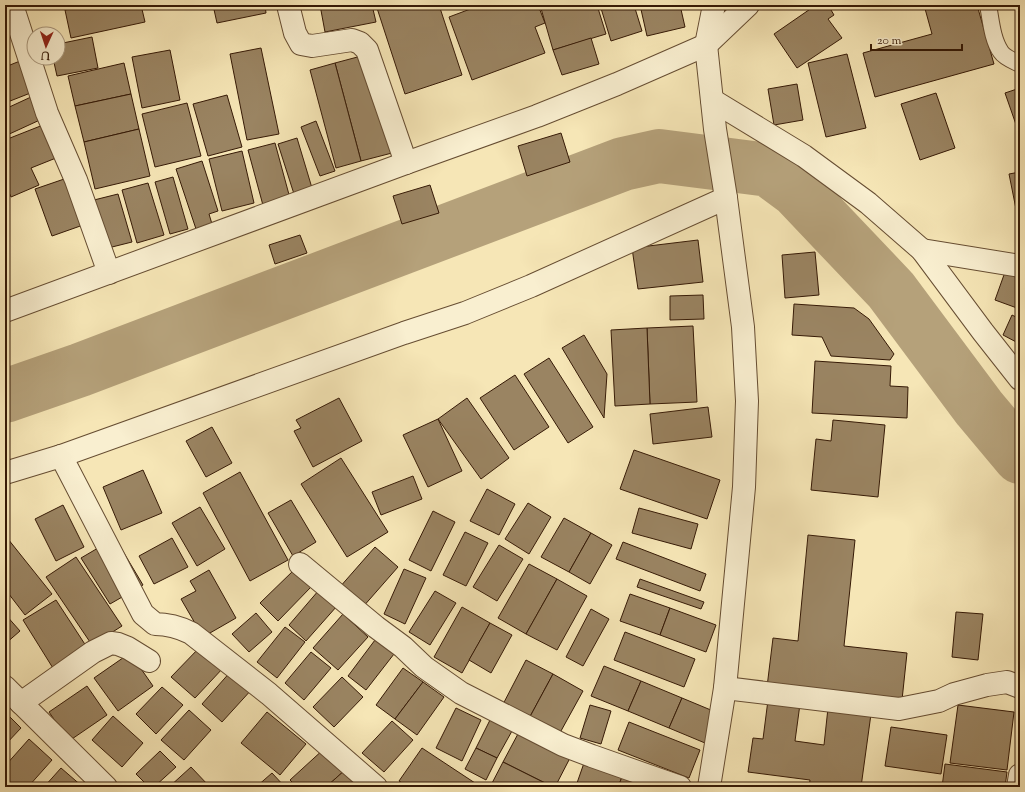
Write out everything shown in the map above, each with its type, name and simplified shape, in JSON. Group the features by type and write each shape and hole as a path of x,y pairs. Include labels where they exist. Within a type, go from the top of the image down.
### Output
{"street":[{"path":"12,5 47,113 76,180 109,272"},
{"path":"288,5 295,33 301,44 312,46 352,40 360,43 367,50 406,163"},
{"path":"709,787 725,688 744,487 747,402 743,327 718,148 706,45 714,5"},
{"path":"5,311 537,116 617,84 706,45 748,5"},
{"path":"712,100 804,156 868,203 922,250 1020,380"},
{"path":"5,473 61,456 404,333 465,313 531,286 725,191"},
{"path":"922,250 1020,266"},
{"path":"61,456 143,614 155,624 164,624 177,627 191,633 270,694 376,787"},
{"path":"300,564 424,667 461,693 563,745 680,787"},
{"path":"21,703 93,652 111,643 128,648 149,661"},
{"path":"725,688 899,709 939,701 954,694 987,685 1007,682 1020,687"},
{"path":"5,687 106,787"},
{"path":"1018,787 1020,775"}],"lane":[{"path":"988,5 995,39 1001,53 1020,64"}],"building":[{"path":"69,5 141,5 145,22 71,38 65,10 70,9"},
{"path":"213,5 265,5 266,13 217,23"},
{"path":"320,5 372,5 376,22 325,32"},
{"path":"376,5 439,5 462,75 405,94"},
{"path":"481,5 538,5 545,23 535,27 545,53 472,80 449,17"},
{"path":"540,5 597,5 606,34 553,50"},
{"path":"600,5 634,5 642,31 611,41"},
{"path":"640,5 680,5 685,27 647,36"},
{"path":"816,5 828,5 834,15 828,19 842,38 797,68 774,34"},
{"path":"924,5 977,5 994,64 875,97 863,53 932,34"},
{"path":"92,37 98,68 57,76 55,66 66,66 66,42"},
{"path":"591,38 599,64 562,75 553,50"},
{"path":"261,48 279,134 247,140 230,54"},
{"path":"170,50 180,100 142,108 132,57"},
{"path":"847,54 866,128 826,137 808,63"},
{"path":"365,55 392,153 361,161 335,63"},
{"path":"20,61 33,92 5,103 5,67"},
{"path":"124,63 131,94 75,106 68,76"},
{"path":"335,63 361,161 336,168 310,70"},
{"path":"797,84 803,120 774,125 768,89"},
{"path":"1020,88 1020,136 1005,93"},
{"path":"936,93 955,148 920,160 901,104"},
{"path":"131,94 139,129 84,142 75,106"},
{"path":"227,95 242,147 208,156 193,104"},
{"path":"31,97 42,119 5,136 5,109"},
{"path":"187,103 201,156 155,167 142,114"},
{"path":"316,121 335,171 320,176 301,127"},
{"path":"43,125 56,158 31,168 39,185 11,197 5,183 5,140"},
{"path":"139,129 150,176 95,189 84,142"},
{"path":"561,133 570,162 527,176 518,146"},
{"path":"297,138 312,188 294,194 278,144"},
{"path":"275,143 291,202 264,209 248,150"},
{"path":"242,151 254,203 222,211 209,159"},
{"path":"202,161 218,211 209,214 212,224 196,229 176,169"},
{"path":"1020,172 1020,229 1009,174"},
{"path":"70,177 86,224 52,236 35,189"},
{"path":"173,177 188,229 170,234 155,182"},
{"path":"148,183 164,235 137,243 122,190"},
{"path":"430,185 439,213 402,224 393,196"},
{"path":"118,194 132,242 108,248 94,200"},
{"path":"300,235 307,253 275,264 269,245"},
{"path":"698,240 703,282 638,289 632,248"},
{"path":"815,252 819,295 785,298 782,255"},
{"path":"1005,272 1020,278 1020,299 1017,308 995,300"},
{"path":"703,295 704,319 670,320 670,296"},
{"path":"794,304 854,308 869,319 894,354 890,360 831,356 822,337 792,335"},
{"path":"1012,315 1020,319 1020,344 1003,335"},
{"path":"693,326 697,402 650,404 647,328"},
{"path":"647,328 650,404 615,406 611,330"},
{"path":"584,335 607,374 604,418 562,348"},
{"path":"549,358 593,427 568,443 524,374"},
{"path":"815,361 891,366 890,386 908,387 907,418 812,413"},
{"path":"515,375 549,427 514,450 480,398"},
{"path":"339,398 362,441 313,467 294,431 301,428 296,420"},
{"path":"467,398 509,458 481,479 438,419"},
{"path":"708,407 712,437 653,444 650,414"},
{"path":"438,419 462,471 428,487 403,435"},
{"path":"833,420 885,425 878,497 811,490 816,439 831,441"},
{"path":"212,427 232,463 206,477 186,441"},
{"path":"634,450 720,480 707,519 620,489"},
{"path":"341,458 388,532 347,557 301,484"},
{"path":"143,470 162,513 121,530 103,487"},
{"path":"240,472 288,560 250,581 203,493"},
{"path":"413,476 422,499 381,515 372,492"},
{"path":"487,489 515,504 499,535 470,521"},
{"path":"291,500 316,542 293,556 268,513"},
{"path":"528,503 551,517 529,554 505,539"},
{"path":"63,505 84,547 56,561 35,519"},
{"path":"200,507 225,549 197,566 172,523"},
{"path":"639,508 698,524 691,549 632,533"},
{"path":"433,511 455,522 431,571 409,560"},
{"path":"564,518 591,533 569,572 541,557"},
{"path":"465,532 488,543 466,586 443,575"},
{"path":"591,533 612,545 590,584 569,572"},
{"path":"808,535 855,540 844,646 907,653 902,700 767,687 773,638 798,641"},
{"path":"115,538 143,585 110,604 81,558"},
{"path":"172,538 188,567 154,584 139,556"},
{"path":"8,539 52,594 25,615 5,589 5,542"},
{"path":"623,542 706,574 700,591 616,559"},
{"path":"499,545 523,559 497,601 473,587"},
{"path":"375,547 398,567 362,608 339,588"},
{"path":"76,557 122,626 92,645 46,577"},
{"path":"529,564 557,579 526,634 498,618"},
{"path":"404,569 426,578 405,624 384,614"},
{"path":"209,570 236,618 203,637 181,599 196,591 190,581"},
{"path":"294,570 311,587 278,621 260,603"},
{"path":"557,579 587,596 557,650 526,634"},
{"path":"640,579 704,602 701,609 637,587"},
{"path":"319,590 337,606 306,641 289,625"},
{"path":"435,591 456,603 430,645 409,632"},
{"path":"630,594 670,608 660,635 620,621"},
{"path":"56,600 90,652 56,673 23,620"},
{"path":"462,607 490,623 462,673 434,657"},
{"path":"670,608 716,625 706,652 660,635"},
{"path":"591,609 609,619 583,666 566,657"},
{"path":"956,612 983,614 978,660 952,657"},
{"path":"256,613 272,632 249,652 232,634"},
{"path":"5,614 20,631 5,644"},
{"path":"343,614 368,637 338,670 313,648"},
{"path":"490,623 512,635 491,673 469,660"},
{"path":"285,627 305,642 277,678 257,662"},
{"path":"625,632 695,659 684,687 614,660"},
{"path":"375,640 394,654 366,690 348,676"},
{"path":"201,646 224,667 195,698 171,677"},
{"path":"311,652 331,668 304,700 285,683"},
{"path":"130,653 153,686 118,711 94,678"},
{"path":"526,660 553,674 526,724 500,710"},
{"path":"604,666 641,681 628,711 591,696"},
{"path":"403,668 423,682 395,719 376,705"},
{"path":"232,670 253,688 222,722 202,704"},
{"path":"553,674 583,691 556,740 526,724"},
{"path":"342,677 363,697 334,727 313,707"},
{"path":"641,681 682,698 669,728 628,711"},
{"path":"423,682 444,697 417,735 395,719"},
{"path":"87,686 107,715 69,741 49,712"},
{"path":"162,687 183,705 156,734 136,714"},
{"path":"682,698 718,713 705,743 669,728"},
{"path":"768,700 800,704 795,741 824,745 828,708 871,714 861,787 809,787 810,780 748,772 753,738 763,739"},
{"path":"590,705 611,711 601,744 580,738"},
{"path":"958,705 1014,712 1007,770 950,763"},
{"path":"456,708 481,720 462,761 436,748"},
{"path":"189,710 211,730 184,760 161,740"},
{"path":"5,712 21,728 5,745"},
{"path":"267,712 306,744 280,775 241,743"},
{"path":"113,716 143,743 122,767 92,740"},
{"path":"490,720 512,731 497,758 476,748"},
{"path":"392,721 413,740 384,772 362,753"},
{"path":"629,722 700,750 689,778 618,750"},
{"path":"891,727 947,735 941,774 885,766"},
{"path":"519,732 570,758 555,787 503,762"},
{"path":"29,739 52,760 28,787 5,787 5,766"},
{"path":"325,748 345,770 326,787 297,787 290,780"},
{"path":"422,748 475,783 472,787 409,787 399,781"},
{"path":"476,748 497,758 486,780 465,769"},
{"path":"160,751 176,767 154,787 149,787 136,774"},
{"path":"503,762 553,787 490,787"},
{"path":"584,763 622,777 618,787 589,787 577,783"},
{"path":"945,764 1007,772 1005,787 942,787"},
{"path":"191,767 209,786 169,787"},
{"path":"61,768 83,787 44,787"},
{"path":"345,770 361,787 326,787"},
{"path":"272,773 285,787 256,787"},
{"path":"622,777 651,787 618,787"}],"waterway":[{"path":"5,396 80,370 623,164 659,156 769,170 796,190 891,290 979,408 1020,457"}]}
